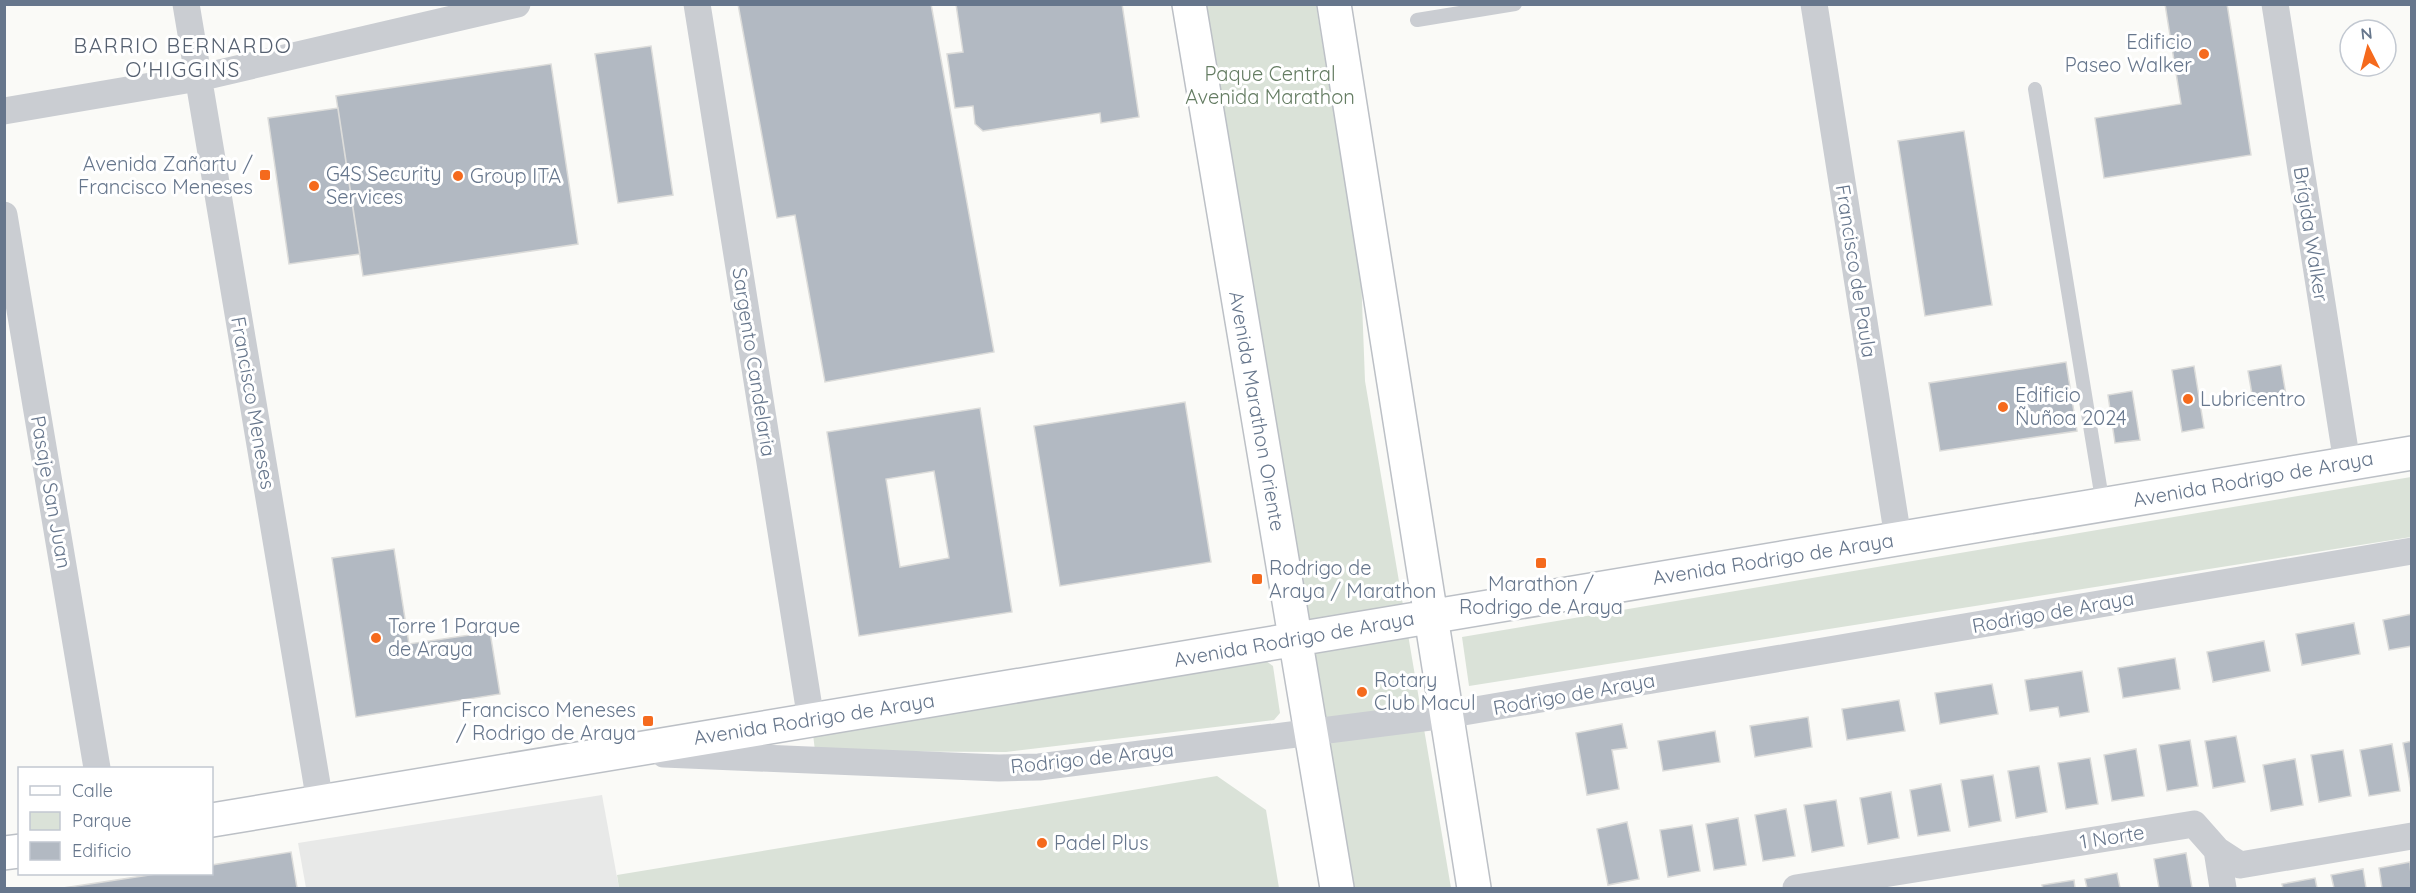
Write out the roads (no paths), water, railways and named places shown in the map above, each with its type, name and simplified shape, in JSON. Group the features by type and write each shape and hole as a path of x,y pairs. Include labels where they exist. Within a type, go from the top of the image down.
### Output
{"main road":[{"name":"Avenida Marathon Oriente","path":"1189,4 1337,888"},
{"path":"1334,4 1474,888"},
{"name":"Avenida Rodrigo de Araya","path":"213,820 2412,453"}],"street":[{"name":"Francisco Meneses","path":"186,4 320,802"},
{"path":"4,111 198,78 517,4"},
{"name":"Sargento Candelaria","path":"697,4 811,720"},
{"name":"Francisco de Paula","path":"1814,4 1898,538"},
{"name":"Brígida Walker","path":"2275,4 2347,463"},
{"name":"Pasaje San Juan","path":"4,216 97,767"},
{"name":"Rodrigo de Araya","path":"621,752 999,768 1039,767 1446,715 2412,551"},
{"name":"1 Norte","path":"1796,888 2194,824 2217,850 2240,865 2412,836"},
{"path":"2217,850 2223,888"}],"lane":[{"path":"1417,20 1515,4"},
{"path":"2035,89 2103,505"}],"place":[{"name":"Edificio Paseo Walker","path":"2204,54"},
{"name":"Avenida Zañartu / Francisco Meneses","path":"265,175"},
{"name":"Group ITA","path":"458,176"},
{"name":"G4S Security Services","path":"314,186"},
{"name":"Lubricentro","path":"2188,399"},
{"name":"Edificio Ñuñoa 2024","path":"2003,407"},
{"name":"Marathon / Rodrigo de Araya","path":"1541,563"},
{"name":"Rodrigo de Araya / Marathon","path":"1257,579"},
{"name":"Torre 1 Parque de Araya","path":"376,638"},
{"name":"Rotary Club Macul","path":"1362,692"},
{"name":"Francisco Meneses / Rodrigo de Araya","path":"648,721"},
{"name":"Padel Plus","path":"1042,843"}],"district":[{"name":"BARRIO BERNARDO O'HIGGINS","path":"183,58"}],"park label":[{"name":"Paque Central Avenida Marathon","path":"1270,86"}]}
